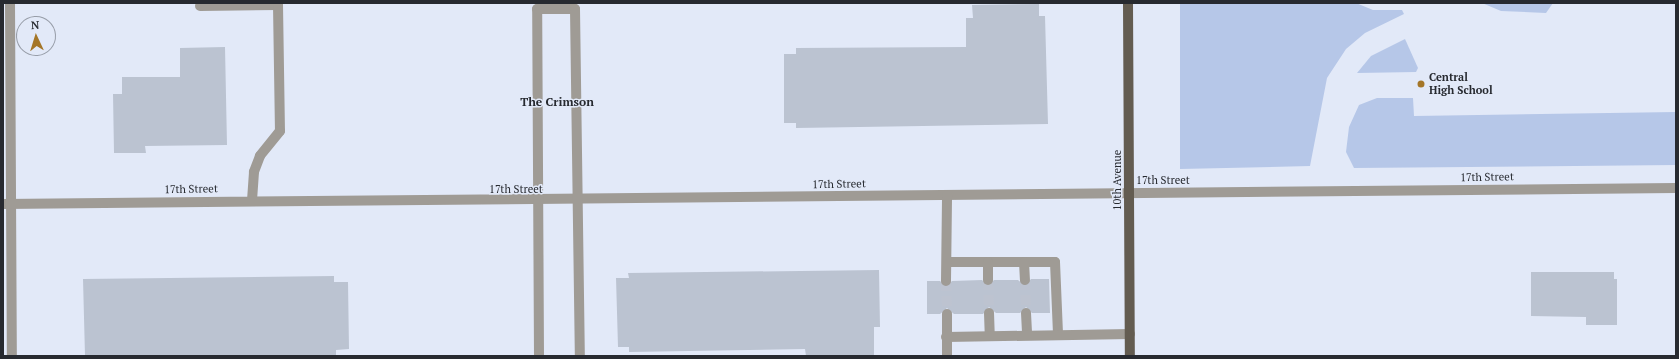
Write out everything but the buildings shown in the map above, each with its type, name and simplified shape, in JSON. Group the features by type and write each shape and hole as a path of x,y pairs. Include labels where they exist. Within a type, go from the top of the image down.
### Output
{"main road":[{"name":"10th Avenue","path":"1128,3 1130,356"}],"street":[{"path":"10,3 7,204 12,356"},
{"path":"200,6 278,5 280,131 260,156 254,172 252,201"},
{"path":"539,356 537,9 574,9 579,200 580,356"},
{"name":"17th Street","path":"7,204 252,201 538,201 946,195 1676,188"},
{"path":"946,195 946,281"},
{"path":"947,262 1055,262 1058,334"},
{"path":"988,262 988,280"},
{"path":"1024,262 1025,280"},
{"path":"989,313 990,336"},
{"path":"1026,313 1027,335"},
{"path":"947,314 947,356"},
{"path":"946,337 1130,334"}],"shaded area":[{"path":"1180,3 1356,3 1373,10 1402,10 1404,14 1365,33 1346,49 1327,78 1310,166 1180,169"},
{"path":"1482,3 1553,3 1546,13 1501,11"},
{"path":"1405,39 1418,68 1416,72 1357,73 1371,56"},
{"path":"1377,98 1413,98 1414,116 1676,112 1676,165 1354,168 1346,152 1349,127 1359,105"}],"tunnel":[{"path":"988,280 989,313"},
{"path":"1025,280 1026,313"},
{"path":"946,281 947,314"}],"place":[{"name":"Central High School","path":"1421,84"}],"district":[{"name":"The Crimson","path":"557,102"}]}
